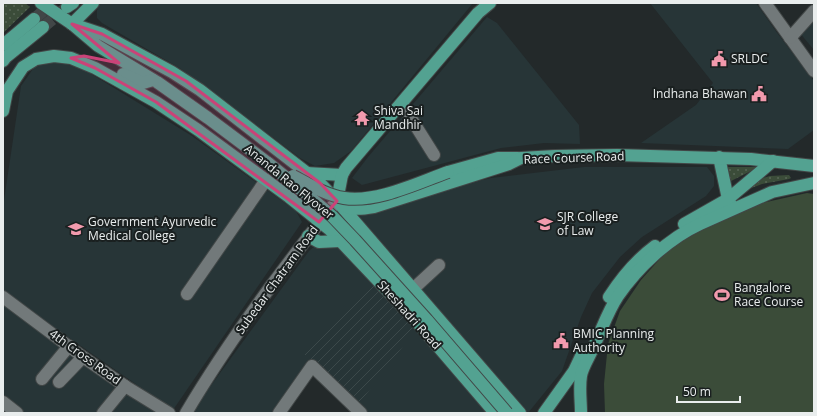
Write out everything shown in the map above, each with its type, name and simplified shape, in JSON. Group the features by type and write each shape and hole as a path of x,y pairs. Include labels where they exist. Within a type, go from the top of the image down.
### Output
{"main road":[{"path":"41,3 69,13 102,34 172,72 200,90 320,183 520,413"},
{"path":"69,13 93,3"},
{"name":"Subedar Chatram Road","path":"337,201 342,175 348,166 478,13 490,3"},
{"name":"Ananda Rao Flyover","path":"69,13 98,46 153,80 208,118 268,163 332,216 427,320 507,413"},
{"path":"3,45 38,23 3,61"},
{"path":"3,111 7,91 23,67 36,59 54,56 71,58 79,56 89,57 138,82 153,80"},
{"name":"Sheshadri Road","path":"71,58 95,68 156,102 198,130 329,229 417,322 495,413"},
{"name":"Race Course Road","path":"337,201 350,208 364,209 374,207 509,164 522,158 597,155 718,158 811,163"},
{"path":"268,163 327,193 345,198 371,198 448,172 498,158 522,158"},
{"path":"718,158 731,204"},
{"path":"731,204 773,161"},
{"path":"799,186 811,163"},
{"path":"306,173 342,175"},
{"path":"550,413 577,373 601,311 619,281 639,258 678,228 731,204 772,192 814,183"},
{"path":"308,236 319,242 340,241"},
{"path":"544,413 577,373"},
{"path":"577,373 581,413"}],"street":[{"path":"765,3 814,71"},
{"path":"790,38 814,11"},
{"path":"402,104 434,156"},
{"path":"187,294 266,180"},
{"name":"Subedar Chatram Road","path":"189,412 222,355 308,236 337,201"},
{"path":"413,289 439,265"},
{"name":"4th Cross Road","path":"3,297 82,357 169,413"},
{"path":"42,378 69,346"},
{"path":"59,382 82,357"},
{"path":"279,413 312,366 361,413"},
{"path":"103,413 125,386"},
{"path":"3,402 17,413"}],"highlighted area":[{"path":"72,24 102,34 186,81 320,183 337,201 319,222 156,102 95,68 71,58 84,56 119,63"}],"shaded area":[{"path":"100,3 473,3 351,151 334,163 315,166 300,158 181,69 102,23 97,18 97,10"},
{"name":"Indhana Bhawan","path":"650,3 756,3 814,81 814,130 788,149 641,143 696,105 713,83"},
{"path":"814,15 814,50 799,32"},
{"path":"487,17 497,23 579,125 580,144 544,143 501,148 362,185 352,178 368,157"},
{"name":"Government Ayurvedic Medical College","path":"57,61 85,70 192,136 296,211 302,222 173,410 3,292 3,207 21,86 35,66"},
{"path":"584,167 707,167 714,176 714,186 706,196 642,237 620,257 592,293 581,317 562,371 528,413 361,225 360,216 449,187 491,178"},
{"path":"317,244 341,246 492,413 365,413 310,361 273,413 197,413 193,410 309,251"},
{"path":"375,282 417,328 358,405 302,352"},
{"path":"3,300 166,413 3,413"}],"green space":[{"path":"3,3 25,3 30,7 3,33"},
{"path":"726,167 759,167 731,181"},
{"path":"789,175 791,178 789,179 762,184 741,192 759,179 770,176"},
{"name":"Bangalore Race Course","path":"807,193 814,194 814,413 605,413 604,384 608,344 620,311 641,280 667,251 712,221 757,204"}],"tunnel":[{"path":"34,19 53,3"},
{"path":"43,27 65,9"}],"place":[{"name":"SRLDC","path":"719,59"},
{"name":"Indhana Bhawan","path":"759,94"},
{"name":"Shiva Sai Mandhir","path":"362,118"},
{"name":"SJR College of Law","path":"545,224"},
{"name":"Government Ayurvedic Medical College","path":"76,229"},
{"name":"Bangalore Race Course","path":"722,295"},
{"name":"BMIC Planning Authority","path":"561,341"}]}
